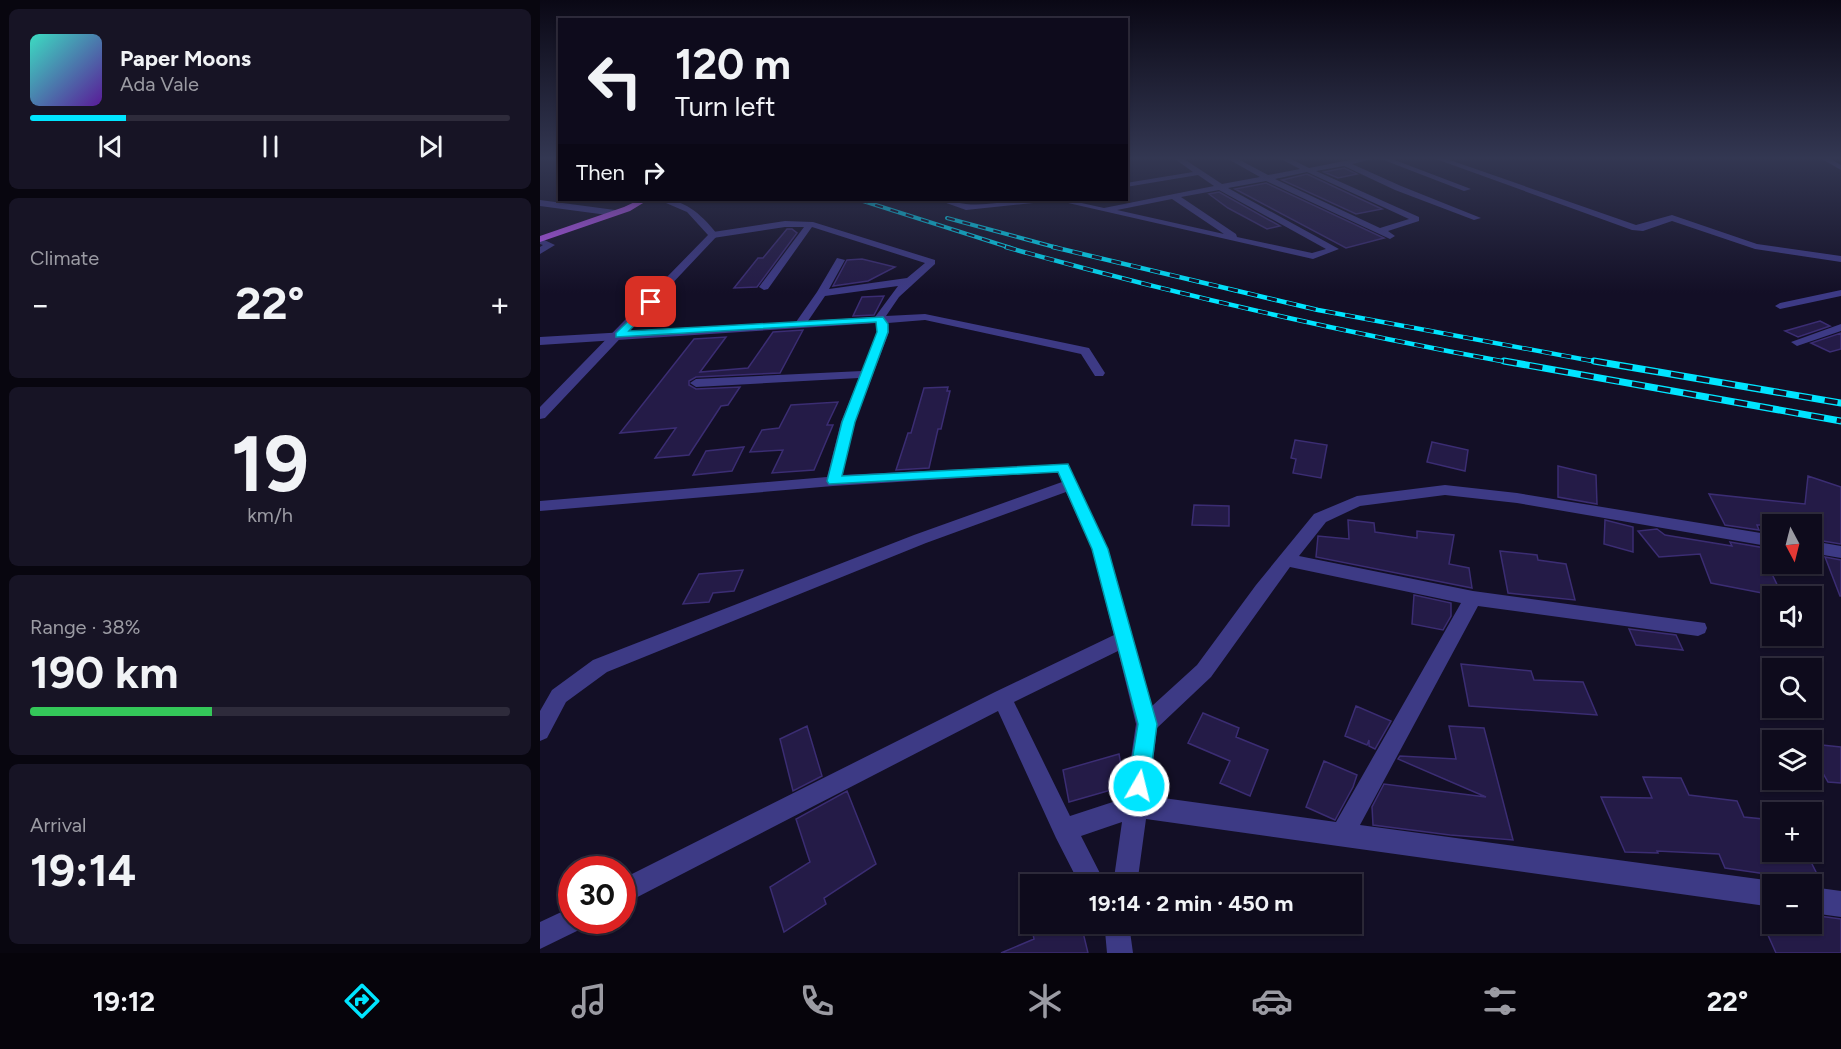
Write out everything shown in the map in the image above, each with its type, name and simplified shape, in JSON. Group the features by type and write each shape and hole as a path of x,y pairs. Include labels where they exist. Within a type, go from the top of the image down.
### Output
{"main road":[{"path":"540,240 636,203"}],"street":[{"path":"544,203 615,213"},
{"path":"672,203 690,210 713,236"},
{"path":"954,203 966,207 1005,203"},
{"path":"966,207 976,203"},
{"path":"1075,203 1313,256 1334,249 1250,203"},
{"path":"1106,210 1137,203"},
{"path":"1184,203 1241,241"},
{"path":"1320,203 1390,236"},
{"path":"1378,231 1403,225 1416,219 1382,203"},
{"path":"1439,203 1477,218"},
{"path":"1566,203 1635,228 1643,228 1672,218 1755,246 1841,259"},
{"path":"540,416 713,236 785,224 810,224 932,262 891,298 879,319"},
{"path":"764,287 810,224"},
{"path":"540,240 550,245 540,251"},
{"path":"800,325 822,293 840,260"},
{"path":"822,293 909,281"},
{"path":"1780,306 1841,293"},
{"path":"540,340 925,317 1085,351 1099,373"},
{"path":"833,481 848,422 883,332 883,324 879,319"},
{"path":"1797,342 1841,327"},
{"path":"696,383 868,374"},
{"path":"540,506 833,481 1063,467 1069,485 1100,549 1147,724 1127,874"},
{"path":"540,731 559,696 600,666 920,539 1069,485"},
{"path":"1147,724 1204,671 1262,590 1320,518 1357,501 1445,490 1517,498 1762,539"},
{"path":"1822,549 1841,552"},
{"path":"1286,560 1473,598 1698,628"},
{"path":"1342,835 1473,598"},
{"path":"636,886 1002,698 1124,639"},
{"path":"1002,698 1064,830 1088,874"},
{"path":"1064,830 1136,806 1762,892"},
{"path":"1822,901 1841,904"},
{"path":"540,936 558,927"}],"building":[{"path":"1222,203 1240,203 1280,226 1267,229"},
{"path":"1262,203 1310,203 1384,238 1346,248"},
{"path":"1333,203 1370,203 1382,209 1356,214"},
{"path":"787,229 792,229 797,233 757,287 734,288 758,258 763,258"},
{"path":"862,259 895,267 868,281 833,286 847,260"},
{"path":"884,296 874,315 853,316 862,297"},
{"path":"1820,321 1830,326 1798,337 1785,331"},
{"path":"803,330 780,373 696,377 689,381 689,385 696,389 740,387 728,405 721,406 689,455 655,458 676,428 620,433 694,339 726,337 700,372 748,368 773,332"},
{"path":"1841,333 1841,349 1830,352 1811,343"},
{"path":"948,387 947,391 950,391 929,468 896,470 908,433 911,433 924,388"},
{"path":"838,402 827,425 833,425 814,470 772,473 783,450 750,452 762,430 779,428 791,405"},
{"path":"1295,440 1327,445 1321,478 1293,473 1296,459 1291,458"},
{"path":"1432,442 1468,450 1465,471 1427,462"},
{"path":"744,447 732,471 693,475 706,451"},
{"path":"1558,466 1596,475 1597,504 1558,497"},
{"path":"1808,476 1841,487 1841,544 1822,541 1822,514 1762,514 1762,525 1757,525 1759,530 1725,525 1709,494 1805,504"},
{"path":"1194,505 1229,506 1229,526 1192,525"},
{"path":"1348,520 1374,523 1375,532 1417,538 1417,531 1454,535 1449,564 1469,568 1472,588 1316,557 1318,536 1349,539"},
{"path":"1605,520 1633,527 1633,552 1604,544"},
{"path":"1657,529 1665,535 1732,546 1730,542 1762,547 1762,574 1772,574 1778,586 1762,586 1762,593 1711,583 1700,554 1659,557 1638,531"},
{"path":"1500,551 1537,555 1538,560 1566,564 1575,600 1508,593"},
{"path":"1825,557 1841,560 1841,596 1840,596"},
{"path":"743,570 734,591 713,593 709,602 683,604 699,574"},
{"path":"1414,595 1451,603 1451,616 1443,630 1412,624"},
{"path":"1629,629 1676,635 1683,650 1636,645"},
{"path":"1461,664 1531,671 1534,680 1583,682 1597,715 1469,706"},
{"path":"1356,706 1391,721 1375,749 1369,746 1369,740 1367,745 1345,736"},
{"path":"1203,713 1239,728 1236,737 1268,750 1250,796 1220,783 1230,761 1188,743"},
{"path":"807,726 822,776 793,791 780,739"},
{"path":"1449,726 1484,728 1513,840 1373,825 1372,807 1384,784 1486,797 1398,759 1400,756 1456,759"},
{"path":"1822,745 1841,747 1841,783 1828,782 1822,772"},
{"path":"1119,754 1125,786 1069,802 1063,770"},
{"path":"1324,761 1357,775 1335,820 1306,807"},
{"path":"1643,777 1681,778 1689,795 1737,801 1744,817 1762,819 1762,862 1811,862 1817,874 1766,874 1725,868 1719,854 1625,852 1601,797 1652,798"},
{"path":"847,791 876,864 824,898 826,904 784,932 770,887 810,862 796,819"},
{"path":"1822,916 1841,919 1841,953 1776,953 1767,934 1822,934"},
{"path":"1033,934 1083,934 1088,953 1001,953 1034,939"}],"railway":[{"path":"871,203 1011,248"},
{"path":"947,218 1058,248"},
{"path":"1006,247 1131,281 1258,311 1512,363"},
{"path":"1053,247 1318,310 1603,363"},
{"path":"1504,361 1841,421"},
{"path":"1594,361 1841,403"}],"route":[{"path":"651,302 620,335 879,319 883,324 883,332 848,422 833,481 1063,467 1069,485 1100,549 1147,724 1139,786"}]}
